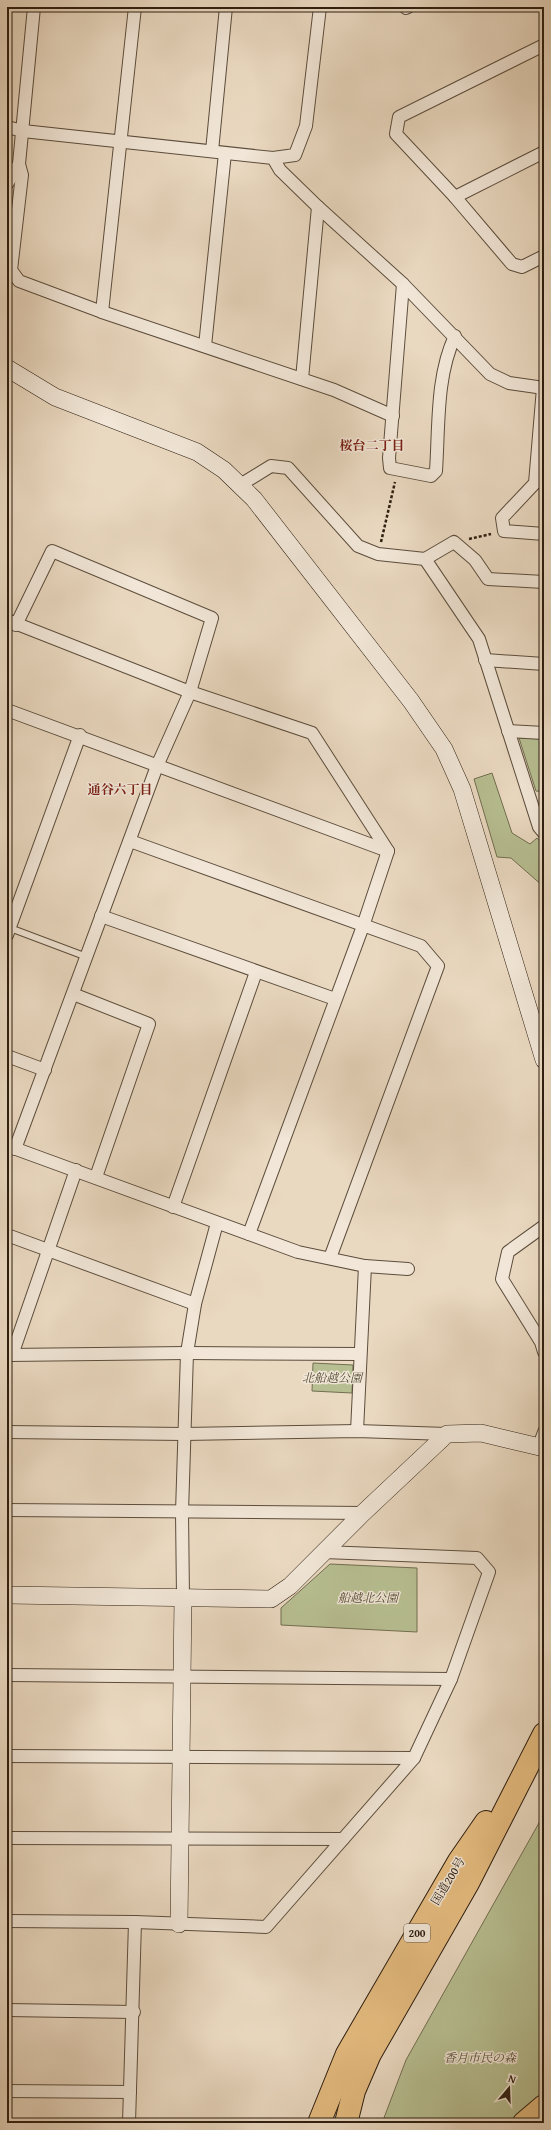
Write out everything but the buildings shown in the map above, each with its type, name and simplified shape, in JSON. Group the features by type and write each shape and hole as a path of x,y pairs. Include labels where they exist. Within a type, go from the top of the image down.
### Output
{"highway":[{"name":"国道200号","path":"346,2123 354,2091 370,2054 468,1882 544,1734"},
{"name":"国道200号","path":"319,2123 347,2054 379,1998 459,1861 534,1753"},
{"path":"524,2123 544,2106"}],"street":[{"path":"34,7 19,164 22,175 10,270 19,281 102,312 334,390 393,416"},
{"path":"102,312 122,142 135,7"},
{"path":"212,151 226,7"},
{"path":"7,127 23,131 273,158 295,155 306,126 320,7"},
{"path":"544,45 399,118 396,134 455,197 512,264 522,267 544,256"},
{"path":"455,197 544,152"},
{"path":"205,346 225,153"},
{"path":"273,158 280,170 318,207 403,284 455,336 490,374 509,383 543,388 541,458 535,483 502,518 504,531 544,534"},
{"path":"7,184 19,164"},
{"path":"302,380 318,207"},
{"path":"403,284 389,458 390,468 431,476 436,471 442,388 450,347 455,336"},
{"path":"7,368 55,397 197,452 224,470 254,499 402,689 444,749 462,789 544,1060"},
{"path":"240,485 271,466 288,468 358,546 378,554 425,559 454,542 475,560 488,579 544,582"},
{"path":"388,850 312,733 190,692 11,622 52,551 212,618 190,692 157,766 45,1070 11,1148 96,1177 173,1207 298,1252 365,1266 408,1269"},
{"path":"425,559 479,639 539,828 544,834"},
{"path":"485,660 544,664"},
{"path":"7,710 388,850"},
{"path":"508,731 544,733"},
{"path":"8,930 80,736"},
{"path":"130,841 422,946 438,966 330,1258"},
{"path":"249,1234 363,926 388,850"},
{"path":"101,916 335,999"},
{"path":"173,1207 256,972"},
{"path":"73,994 149,1024 96,1177"},
{"path":"7,1056 45,1070"},
{"path":"76,1170 9,1355 187,1353 360,1354"},
{"path":"179,1924 183,1597 182,1512 187,1353 196,1304 217,1223"},
{"path":"544,1226 508,1252 502,1279 541,1342 544,1352"},
{"path":"7,1235 196,1304"},
{"path":"356,1431 365,1266"},
{"path":"7,1432 184,1434 356,1431 447,1434 481,1432 542,1442"},
{"path":"7,1595 271,1599 290,1586 363,1513 447,1434"},
{"path":"7,1510 363,1513"},
{"path":"7,1921 135,1922 266,1926 414,1758 451,1679 489,1572 477,1558 324,1552"},
{"path":"7,1675 451,1679"},
{"path":"7,1756 180,1755 414,1758"},
{"path":"7,1838 180,1837 343,1839"},
{"path":"129,2123 134,2012 135,1922"},
{"path":"7,2010 134,2012"},
{"path":"7,2091 130,2092"}],"lane":[{"path":"8,930 87,957"}],"path":[{"path":"378,554 398,470"},
{"path":"454,542 504,531"}],"green space":[{"path":"519,738 544,739 544,792 536,791"},
{"path":"492,773 512,833 530,844 537,838 544,846 544,887 511,858 497,857 474,779"},
{"name":"北船越公園","path":"313,1363 353,1365 352,1393 312,1391"},
{"name":"船越北公園","path":"330,1564 417,1568 417,1632 281,1625 281,1608"},
{"name":"香月市民の森","path":"544,1814 544,2123 382,2123 406,2060"}],"district":[{"name":"桜台二丁目","path":"372,445"},
{"name":"通谷六丁目","path":"120,789"}]}
